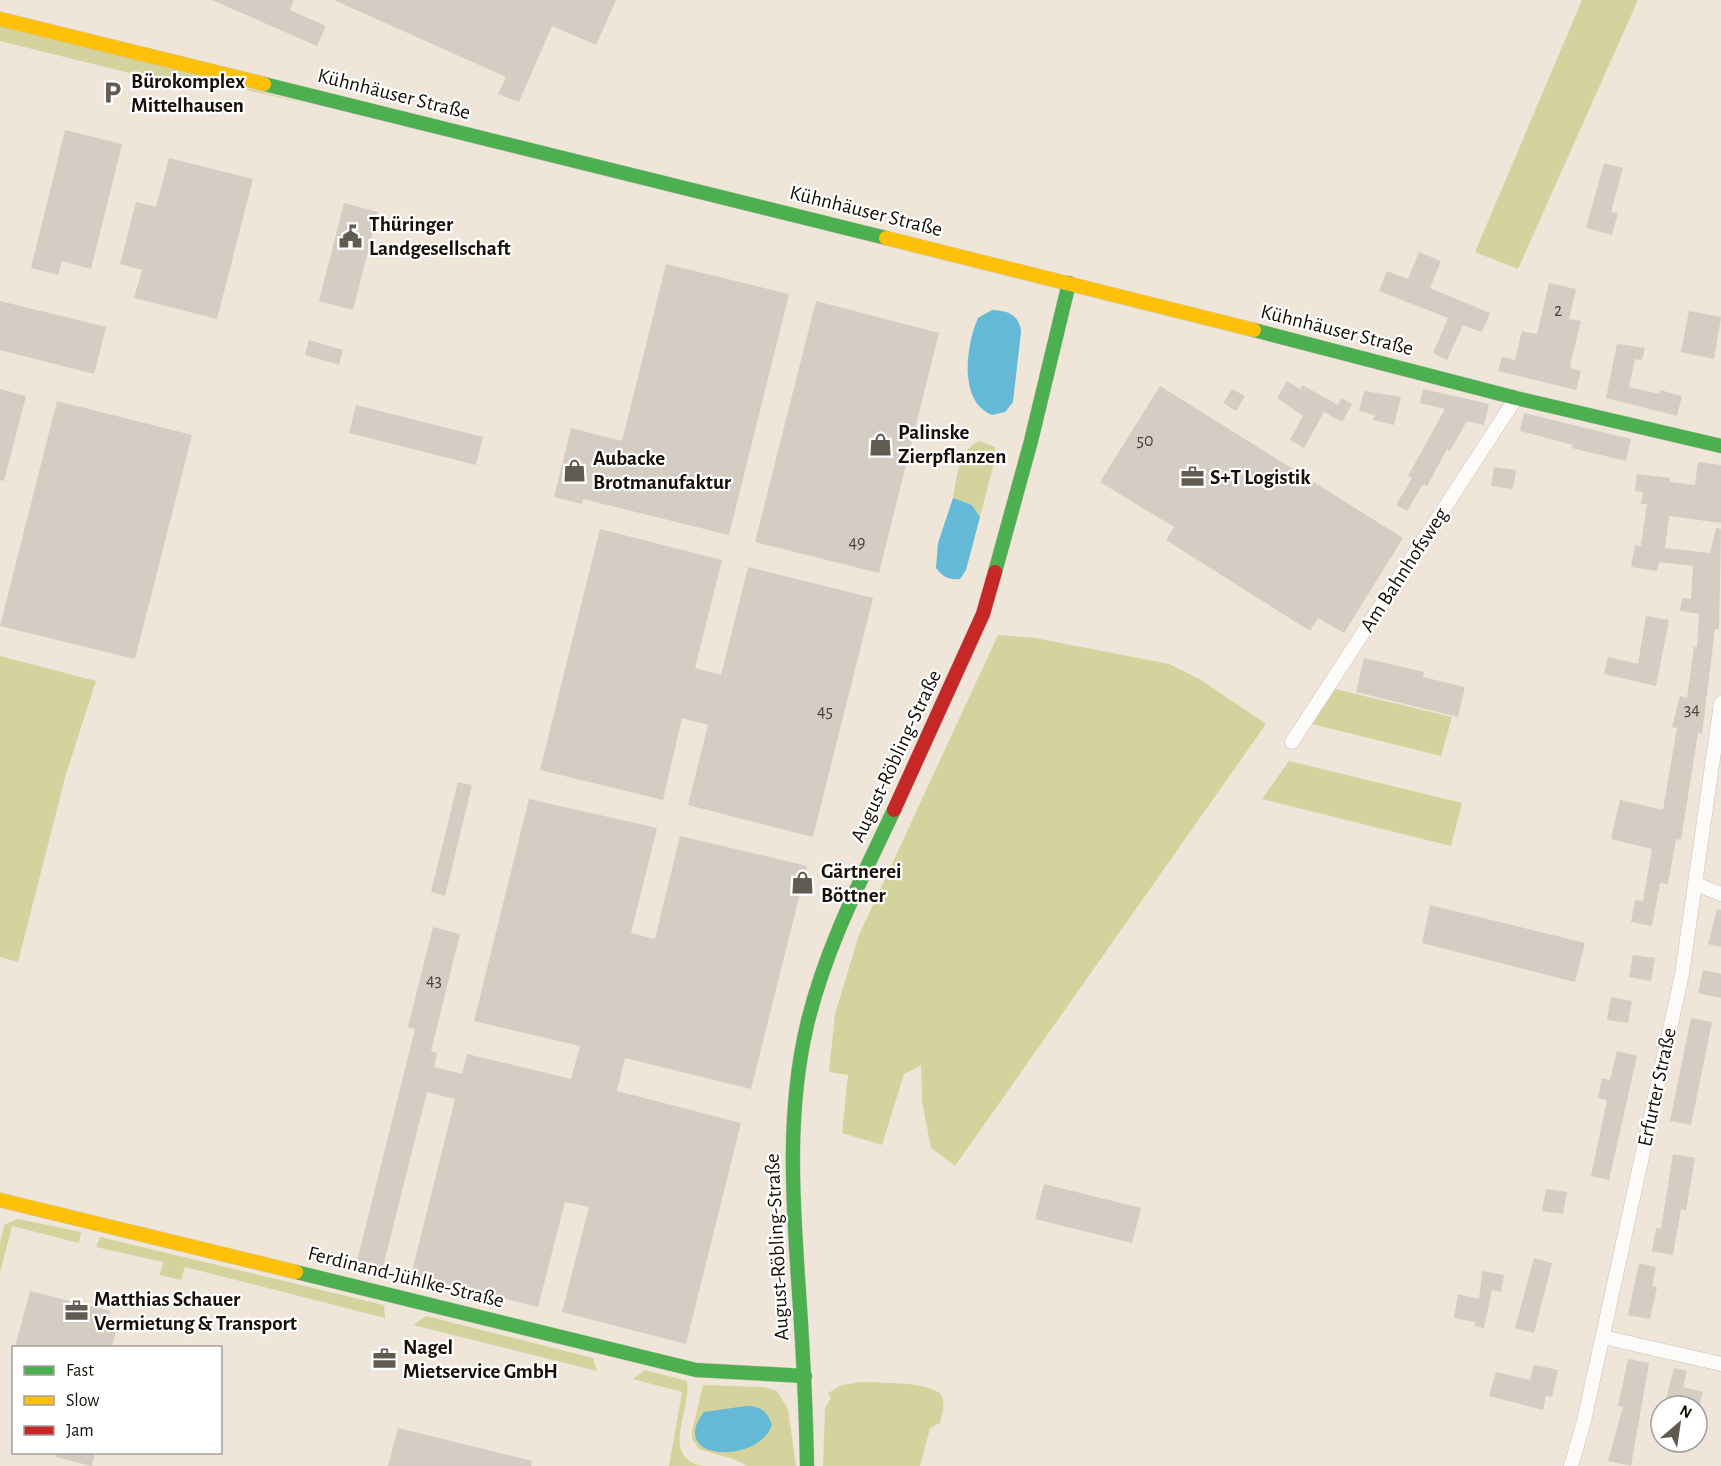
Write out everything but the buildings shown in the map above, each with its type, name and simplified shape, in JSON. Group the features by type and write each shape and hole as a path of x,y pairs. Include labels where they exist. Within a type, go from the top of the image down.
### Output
{"street":[{"name":"Kühnhäuser Straße","path":"0,19 1069,283 1516,398 1721,446"},
{"name":"August-Röbling-Straße","path":"807,1466 805,1376 791,1167 798,1075 807,1025 836,932 936,722 983,614 1029,452 1069,283"},
{"name":"Am Bahnhofsweg","path":"1292,742 1516,398"},
{"name":"Erfurter Straße","path":"1571,1466 1603,1337 1682,974 1721,704"},
{"path":"1696,884 1721,894"},
{"name":"Ferdinand-Jühlke-Straße","path":"0,1200 696,1370 805,1376"},
{"path":"1603,1337 1721,1364"}],"shaded area":[{"path":"1582,0 1638,0 1518,269 1475,252"},
{"path":"0,25 309,104 210,82 178,85 0,41"},
{"path":"979,441 995,447 996,455 980,517 972,505 953,498 957,473 963,458 972,445"},
{"path":"998,635 1035,638 1169,664 1201,680 1266,724 955,1166 931,1148 922,1101 921,1065 904,1074 882,1145 842,1133 848,1075 829,1072 835,1014 859,935"},
{"path":"0,656 96,681 66,774 18,962 0,957"},
{"path":"1335,689 1452,717 1441,756 1312,724"},
{"path":"1289,761 1462,803 1451,846 1262,799"},
{"path":"18,1219 81,1232 79,1243 12,1226 0,1273 0,1243 4,1225"},
{"path":"100,1237 384,1305 385,1318 185,1267 181,1280 160,1275 163,1262 96,1247"},
{"path":"426,1316 593,1358 597,1371 413,1325"},
{"path":"645,1370 687,1381 680,1443 683,1453 690,1461 703,1466 669,1466 682,1392 633,1379"},
{"path":"861,1382 916,1385 935,1390 941,1395 943,1413 940,1423 930,1428 920,1466 823,1466 825,1408 831,1398 828,1393 842,1385"},
{"path":"703,1385 764,1387 777,1391 788,1409 796,1466 748,1466 699,1449 692,1439 692,1431"}],"water":[{"path":"992,310 1003,311 1016,318 1021,332 1013,402 1005,412 992,415 981,408 969,386 968,357 978,318"},
{"path":"953,498 972,505 980,517 966,570 960,579 946,577 936,568 938,543"},
{"path":"746,1406 760,1408 768,1416 772,1425 764,1438 750,1447 718,1452 705,1448 697,1440 695,1428 704,1412"}],"traffic: fast":[{"path":"264,84 886,238"},
{"path":"995,572 1031,441 1069,283"},
{"path":"1254,330 1516,398 1721,446"},
{"path":"807,1466 793,1193 794,1125 800,1058 815,997 834,942 894,810"},
{"path":"296,1272 696,1370 805,1376"}],"traffic: slow":[{"path":"0,19 264,84"},
{"path":"886,238 1254,330"},
{"path":"0,1200 296,1272"}],"traffic: jam":[{"path":"894,810 983,614 995,572"}],"place":[{"name":"Bürokomplex Mittelhausen","path":"113,93"},
{"name":"Thüringer Landgesellschaft","path":"351,236"},
{"name":"Palinske Zierpflanzen","path":"880,444"},
{"name":"Aubacke Brotmanufaktur","path":"575,470"},
{"name":"S+T Logistik","path":"1192,477"},
{"name":"Gärtnerei Böttner","path":"803,883"},
{"name":"Matthias Schauer Vermietung & Transport","path":"76,1311"},
{"name":"Nagel Mietservice GmbH","path":"385,1359"}]}
